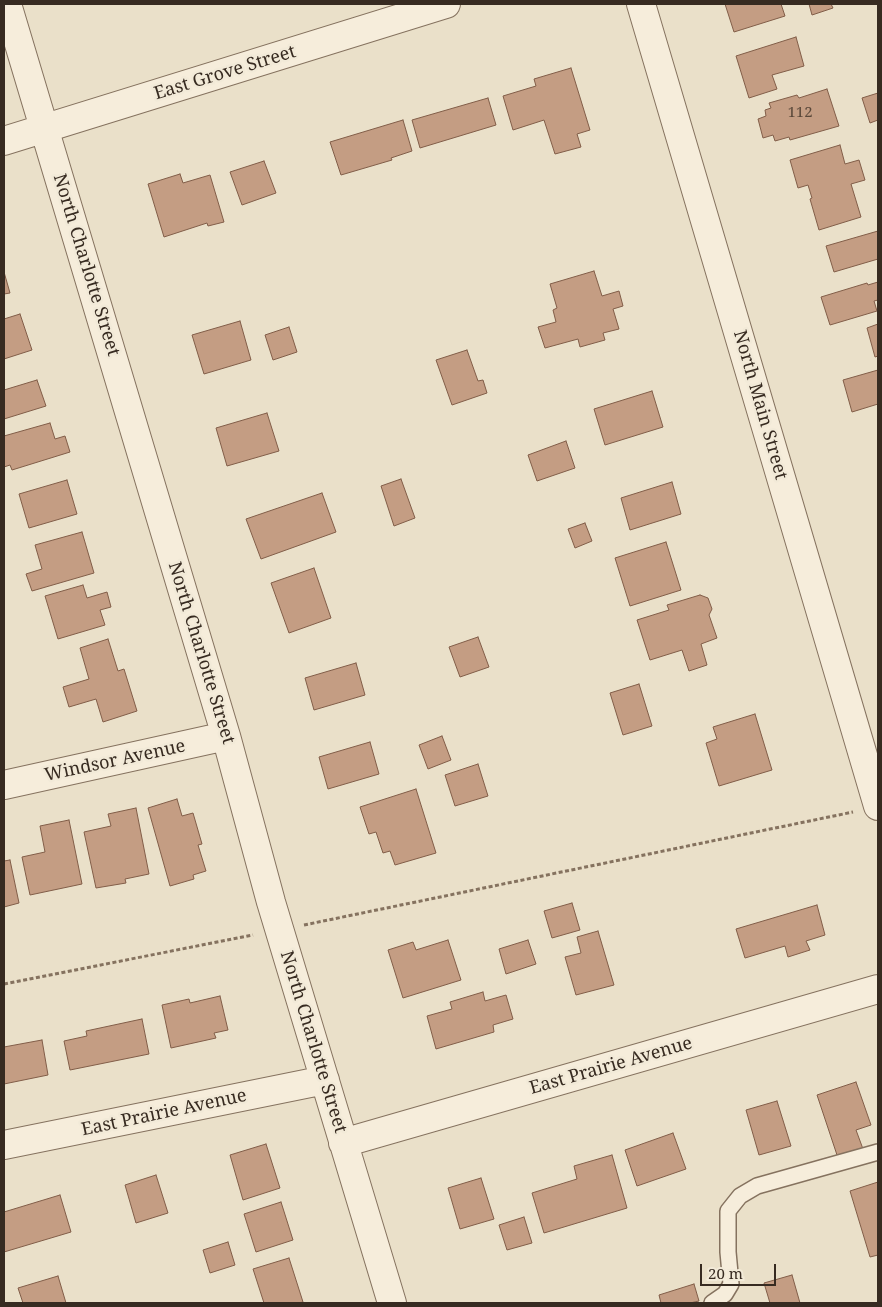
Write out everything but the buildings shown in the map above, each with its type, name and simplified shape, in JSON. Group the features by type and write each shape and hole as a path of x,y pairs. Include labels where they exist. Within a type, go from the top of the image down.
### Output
{"street":[{"name":"North Main Street","path":"642,4 869,808"},
{"name":"East Grove Street","path":"4,141 437,5"},
{"name":"North Charlotte Street","path":"7,12 45,128 226,736 271,902 392,1303"},
{"name":"Windsor Avenue","path":"4,785 226,736"},
{"name":"East Prairie Avenue","path":"344,1143 878,989"},
{"name":"East Prairie Avenue","path":"4,1146 325,1080"}],"lane":[{"path":"712,1303 725,1294 731,1284 728,1252 728,1211 740,1196 757,1186 878,1152"}],"path":[{"path":"305,925 869,808"},
{"path":"4,984 260,934"}]}
